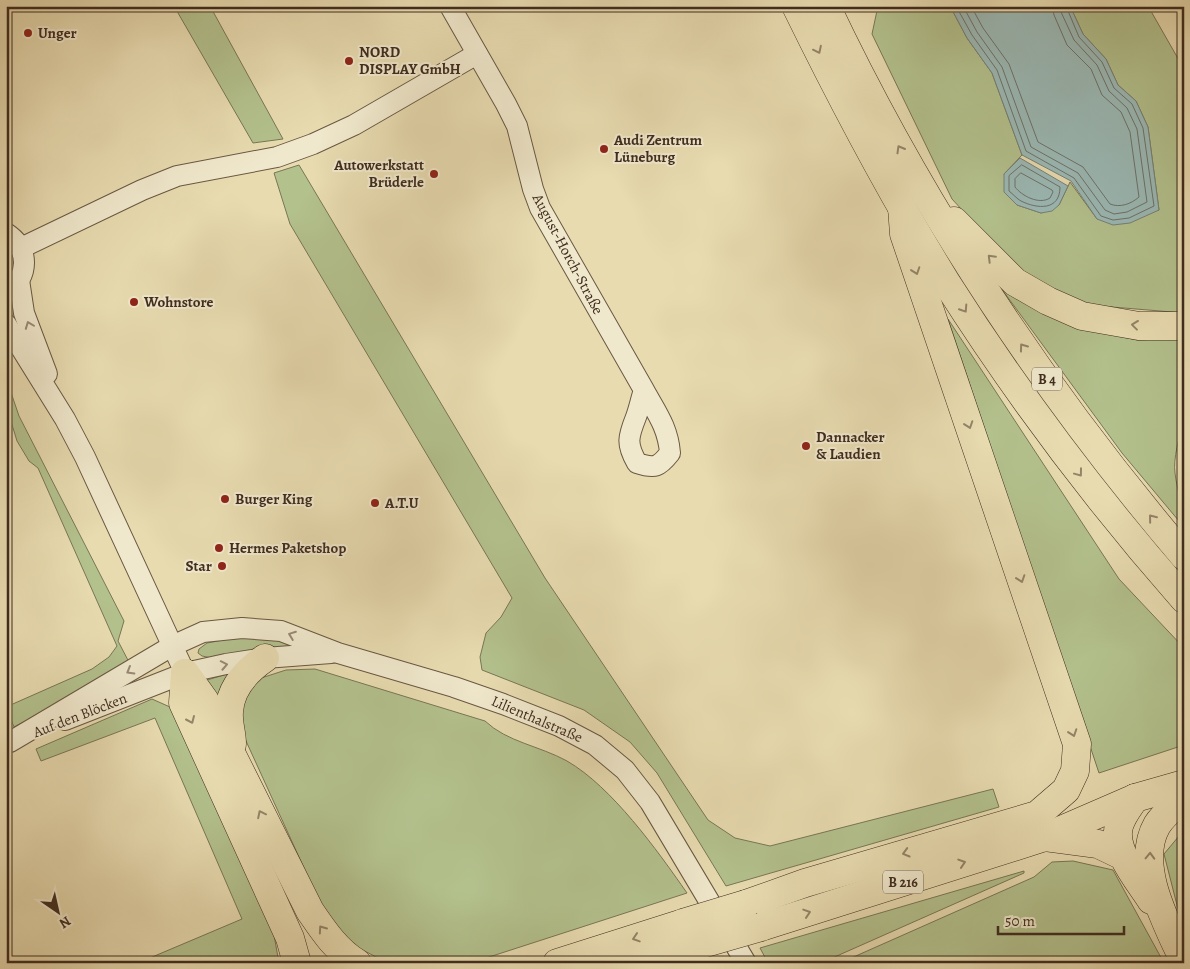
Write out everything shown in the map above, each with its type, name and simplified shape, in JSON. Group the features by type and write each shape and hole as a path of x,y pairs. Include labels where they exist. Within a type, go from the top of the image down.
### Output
{"main road":[{"name":"B 4","path":"796,6 840,94 913,199 968,264 1017,339 1116,474 1184,556"},
{"name":"B 4","path":"826,6 856,68 913,199 945,280 1050,434 1123,528 1184,599"},
{"path":"1121,855 1098,844 1041,826 1066,790 1075,771 1077,744 904,234 913,199 1015,282 1048,301 1082,316 1139,326 1184,326"},
{"path":"232,753 229,710 233,694 239,682 250,669 265,658"},
{"path":"185,673 205,700 310,911 329,938 356,963"},
{"path":"185,673 183,703 290,938 297,963"},
{"name":"B 216","path":"633,963 746,904 805,883 1041,826 1184,784"},
{"path":"1184,797 1158,824 1151,840 1149,858 1151,878 1165,920 1184,961"},
{"path":"1135,798 1124,814 1118,828 1121,855 1165,920"},
{"name":"B 216","path":"557,963 689,934 761,928 1041,826"}],"street":[{"name":"August-Horch-Straße","path":"450,6 517,126 533,189 540,208 644,390"},
{"path":"21,248 142,190 177,176 277,156 313,144 354,125 477,54"},
{"path":"6,233 14,238 21,248 24,270 13,286 65,419"},
{"path":"6,324 65,419 85,457 185,673"},
{"name":"Lilienthalstraße","path":"172,646 203,632 242,628 281,631 338,653 454,687 502,704 559,726 595,745 626,770 650,802 746,963"},
{"name":"Auf den Blöcken","path":"172,646 10,742 185,673"},
{"name":"Lilienthalstraße","path":"185,673 265,658 338,653"}],"green space":[{"path":"174,6 210,6 283,139 253,143"},
{"path":"878,6 950,6 967,38 992,73 1022,155 1004,174 1017,205 1041,213 1059,205 1070,182 1097,219 1159,210 1148,127 1136,101 1118,85 1106,59 1083,34 1070,6 1148,6 1184,69 1184,313 1088,305 1021,274 952,199 872,34"},
{"path":"299,165 545,578 708,820 735,838 770,846 993,789 999,807 726,886 657,773 630,742 584,710 482,670 480,657 486,633 501,617 512,598 290,224 274,173"},
{"path":"998,284 1076,327 1137,340 1184,338 1184,423 1177,448 1175,468 1184,527 1122,453"},
{"path":"948,319 1119,579 1184,648 1184,745 1099,773"},
{"path":"6,378 19,416 124,621 118,641 131,666 14,727 6,707 92,669 109,657 117,646 38,468 29,461 17,441 6,405"},
{"path":"239,637 261,637 315,649 212,658 198,653 199,649 207,643"},
{"path":"315,669 485,721 513,739 567,761 584,772 617,803 648,839 687,893 483,959 446,963 392,963 357,947 338,928 320,903 241,730 241,705 258,679 286,670"},
{"path":"240,670 221,714 204,681"},
{"path":"152,699 170,707 188,730 274,935 279,963 138,963 242,919 155,718 41,761 36,749"},
{"path":"1184,830 1184,921 1179,913 1164,854"},
{"path":"1073,861 1113,870 1164,963 840,963 1034,877 1052,862"},
{"path":"1024,871 1024,873 821,963 768,963 760,948"}],"water":[{"path":"950,6 1070,6 1083,34 1106,59 1118,85 1136,101 1148,127 1159,210 1130,223 1113,225 1097,219 1071,181 1022,155 992,73 967,38"},
{"path":"1020,158 1068,186 1059,205 1052,211 1041,213 1017,205 1004,192 1004,174"}],"place":[{"name":"Unger","path":"28,33"},
{"name":"NORD DISPLAY GmbH","path":"349,61"},
{"name":"Audi Zentrum Lüneburg","path":"604,149"},
{"name":"Autowerkstatt Brüderle","path":"434,174"},
{"name":"Wohnstore","path":"134,302"},
{"name":"Dannacker & Laudien","path":"806,446"},
{"name":"Burger King","path":"225,499"},
{"name":"A.T.U","path":"375,503"},
{"name":"Hermes Paketshop","path":"219,548"},
{"name":"Star","path":"222,566"}]}
